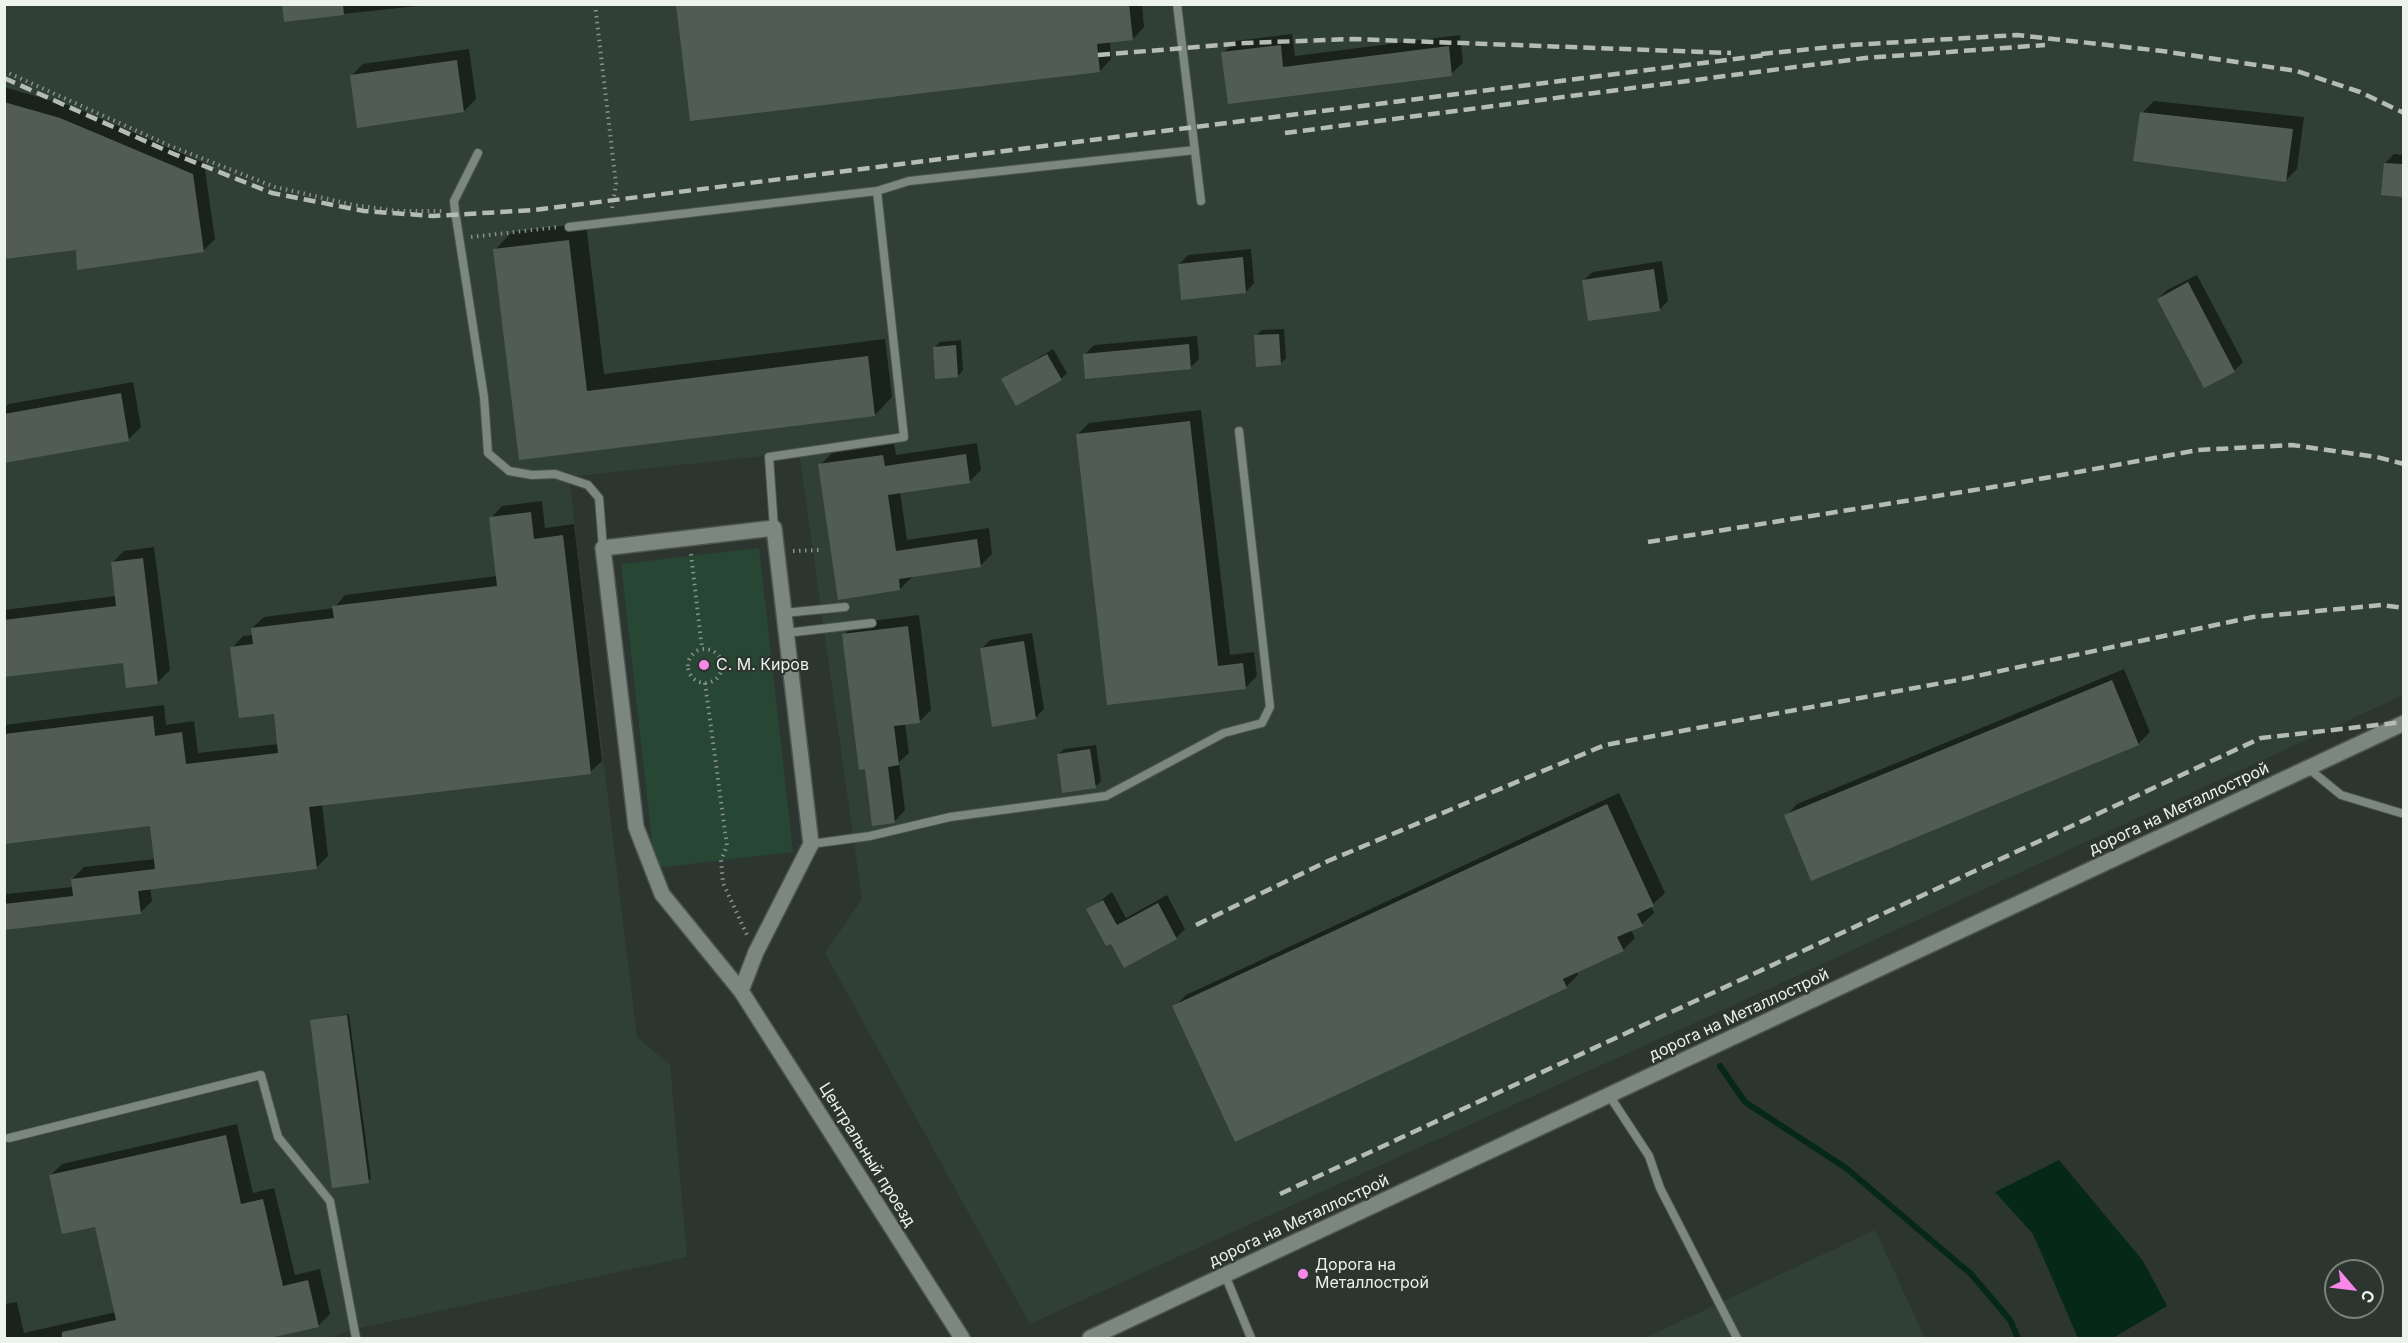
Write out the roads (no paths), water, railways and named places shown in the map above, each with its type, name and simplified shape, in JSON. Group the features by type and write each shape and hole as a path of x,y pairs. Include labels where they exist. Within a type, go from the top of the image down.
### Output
{"street":[{"path":"603,548 774,528 811,844 756,952 741,991"},
{"name":"Центральный проезд","path":"603,548 636,826 662,894 741,991 962,1338"},
{"name":"дорога на Металлострой","path":"1090,1338 2403,723"}],"lane":[{"path":"1178,4 1201,201"},
{"path":"568,227 877,191 909,181 1195,150"},
{"path":"478,153 454,201 484,397 489,453 509,471 532,475 555,474 588,486 599,498 603,548"},
{"path":"774,528 769,457 904,436 877,191"},
{"path":"811,844 870,836 950,817 1106,796 1224,733 1262,723 1270,707 1239,430"},
{"path":"784,613 845,607"},
{"path":"786,633 872,623"},
{"path":"2308,768 2341,795 2403,814"},
{"path":"9,1138 261,1075 278,1137 330,1201 356,1338"},
{"path":"1609,1095 1649,1156 1660,1188 1737,1338"},
{"path":"1225,1275 1251,1338"}],"waterway":[{"path":"1720,1066 1745,1102 1846,1168 1971,1274 2010,1320 2018,1338"}],"railway":[{"path":"1761,54 1851,45 2017,35 2162,51 2297,71 2360,92 2404,113"},
{"path":"1098,55 1246,43 1353,39 1731,53"},
{"path":"1285,133 1865,58 2045,45"},
{"path":"4,78 174,154 272,193 364,211 433,216 535,210 1767,55"},
{"path":"1648,542 2012,484 2198,450 2292,445 2377,457 2404,464"},
{"path":"1196,925 1328,861 1605,745 1958,680 2253,617 2382,605 2404,608"},
{"path":"1280,1194 2261,738 2404,722"}],"place":[{"name":"С. М. Киров","path":"704,665"},
{"name":"Дорога на Металлострой","path":"1303,1274"}]}
